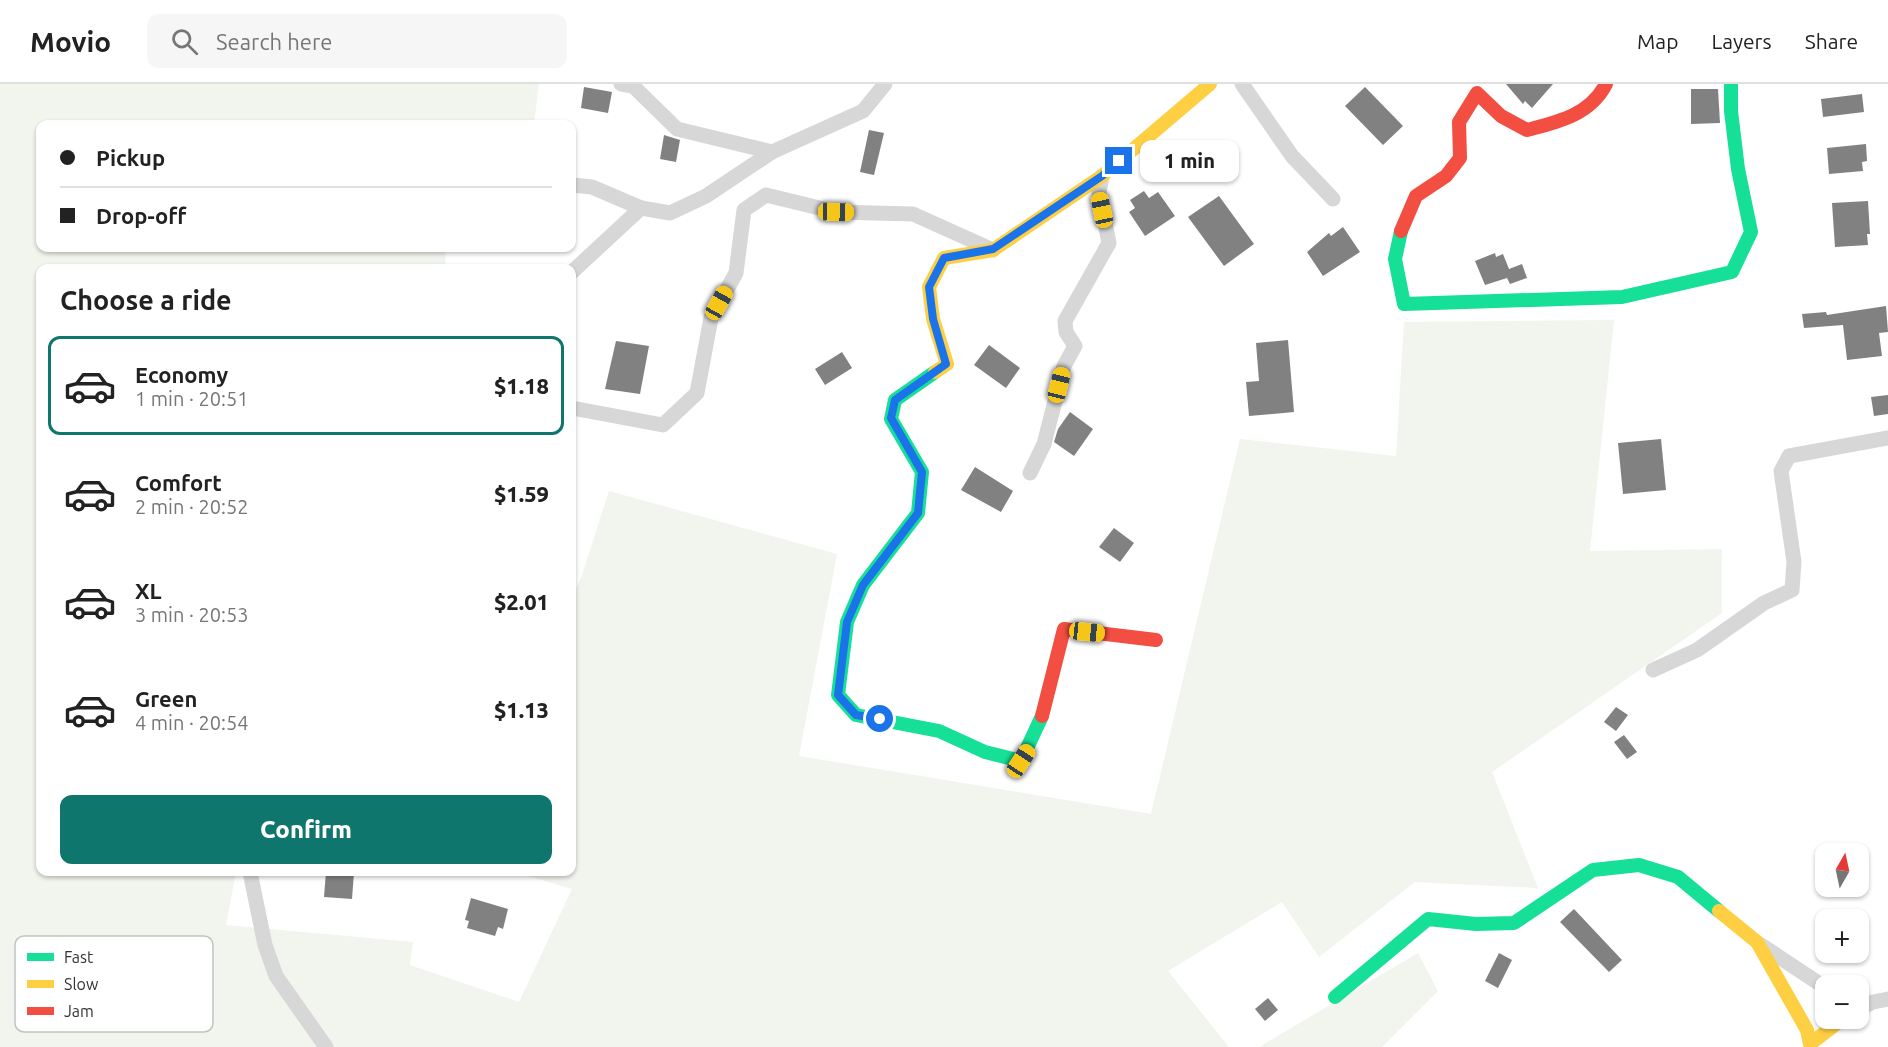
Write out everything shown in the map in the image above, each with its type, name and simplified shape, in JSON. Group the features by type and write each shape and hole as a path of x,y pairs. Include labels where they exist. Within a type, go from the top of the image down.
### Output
{"street":[{"path":"621,84 633,86 677,129 772,152"},
{"path":"576,185 592,187 641,208 670,213 706,196 772,152 863,111 885,84"},
{"path":"1156,640 1064,629 1054,678 1034,742 1021,761 985,752 939,731 856,715 838,695 847,622 863,585 918,513 922,472 891,418 895,400 946,364 933,319 929,287 944,258 993,249 1102,176 1210,84"},
{"path":"1242,84 1292,156 1333,199"},
{"path":"1606,84 1601,97 1564,122 1527,130 1501,116 1473,88 1458,122 1460,158 1446,176 1416,196 1401,231 1395,259 1404,304 1623,297 1732,272 1751,232 1738,169 1731,84"},
{"path":"1030,473 1044,444 1064,366 1075,346 1066,332 1065,321 1109,243 1098,193 1102,176"},
{"path":"576,409 663,425 697,393 711,318 736,273 744,210 766,195 836,212 913,214 993,249"},
{"path":"576,268 641,208"},
{"path":"1653,670 1697,650 1764,603 1792,590 1794,562 1781,471 1789,456 1841,449 1888,438"},
{"path":"1335,997 1428,919 1476,924 1514,923 1593,870 1639,865 1678,877 1757,942 1815,981"},
{"path":"251,876 265,945 276,976 326,1047"},
{"path":"1757,942 1807,1030 1810,1044 1830,1029"}],"shaded area":[{"path":"0,84 539,84 534,120 36,120 36,252 446,252 445,264 36,264 36,876 235,876 226,925 413,942 410,965 519,1002 572,889 528,876 576,876 576,588 609,491 837,554 799,756 1151,814 1240,439 1396,456 1404,322 1614,320 1590,551 1722,549 1722,613 1492,772 1538,888 1415,882 1319,957 1282,902 1168,971 1229,1047 0,1047"},
{"path":"1418,953 1438,991 1382,1047 1259,1047"}],"building":[{"path":"1506,84 1553,84 1532,108 1525,101 1523,104"},
{"path":"584,87 612,92 608,113 581,108"},
{"path":"1365,87 1403,126 1383,145 1345,106"},
{"path":"1691,89 1718,89 1720,123 1691,124"},
{"path":"1862,94 1864,112 1823,117 1821,99"},
{"path":"869,130 884,133 874,175 860,172"},
{"path":"664,135 680,140 676,162 660,159"},
{"path":"1866,144 1867,161 1862,162 1863,171 1829,174 1827,148"},
{"path":"1144,191 1149,198 1158,192 1175,216 1145,236 1129,212 1135,208 1130,200"},
{"path":"1219,196 1254,244 1224,266 1188,217"},
{"path":"1868,201 1870,234 1867,234 1868,245 1835,247 1832,203"},
{"path":"1343,227 1360,252 1323,276 1307,252 1329,233 1331,236"},
{"path":"1495,253 1496,257 1503,254 1509,269 1522,264 1527,278 1510,284 1507,278 1485,285 1475,261"},
{"path":"1886,306 1888,332 1879,333 1882,356 1847,360 1843,325 1804,328 1802,314 1826,312 1827,315"},
{"path":"1288,340 1294,412 1249,416 1246,382 1259,381 1256,343"},
{"path":"616,341 649,346 640,394 605,389"},
{"path":"989,345 1020,368 1006,388 974,365"},
{"path":"842,352 852,368 825,385 815,369"},
{"path":"1888,395 1888,414 1874,416 1871,397"},
{"path":"1070,412 1093,429 1074,456 1054,442 1058,429"},
{"path":"1661,439 1666,490 1623,494 1618,443"},
{"path":"975,467 1013,491 1001,512 961,490"},
{"path":"1114,528 1134,543 1120,562 1099,547"},
{"path":"1616,707 1628,715 1616,731 1604,722"},
{"path":"1624,735 1637,752 1627,759 1614,742"},
{"path":"326,876 354,876 352,899 324,897"},
{"path":"471,898 508,909 503,929 498,927 495,936 467,928 469,921 465,920"},
{"path":"1574,909 1622,960 1609,972 1560,922"},
{"path":"1499,953 1512,960 1498,988 1485,981"},
{"path":"1268,998 1278,1010 1265,1021 1255,1009"}],"traffic: fast":[{"path":"1401,231 1395,259 1404,304 1622,297 1732,272 1751,232 1738,169 1731,111 1731,84"},
{"path":"935,372 895,400 891,419 922,472 918,513 863,585 847,622 838,695 856,715 939,731 985,752 1021,761 1042,716"},
{"path":"1335,997 1428,919 1476,924 1514,923 1593,870 1639,865 1678,877 1719,911"}],"traffic: slow":[{"path":"935,372 947,364 933,319 929,287 944,258 993,250 1102,176 1210,84"},
{"path":"1719,911 1757,942 1807,1030 1810,1044 1830,1029"}],"traffic: jam":[{"path":"1401,231 1416,196 1446,176 1460,158 1459,122 1477,93 1501,116 1527,130 1572,116 1591,103 1606,84"},
{"path":"1042,716 1064,629 1156,640"}],"route":[{"path":"880,719 856,715 838,695 847,622 863,585 918,513 922,472 891,418 895,400 946,364 933,319 929,287 944,258 993,249 1102,176 1119,161"}]}
